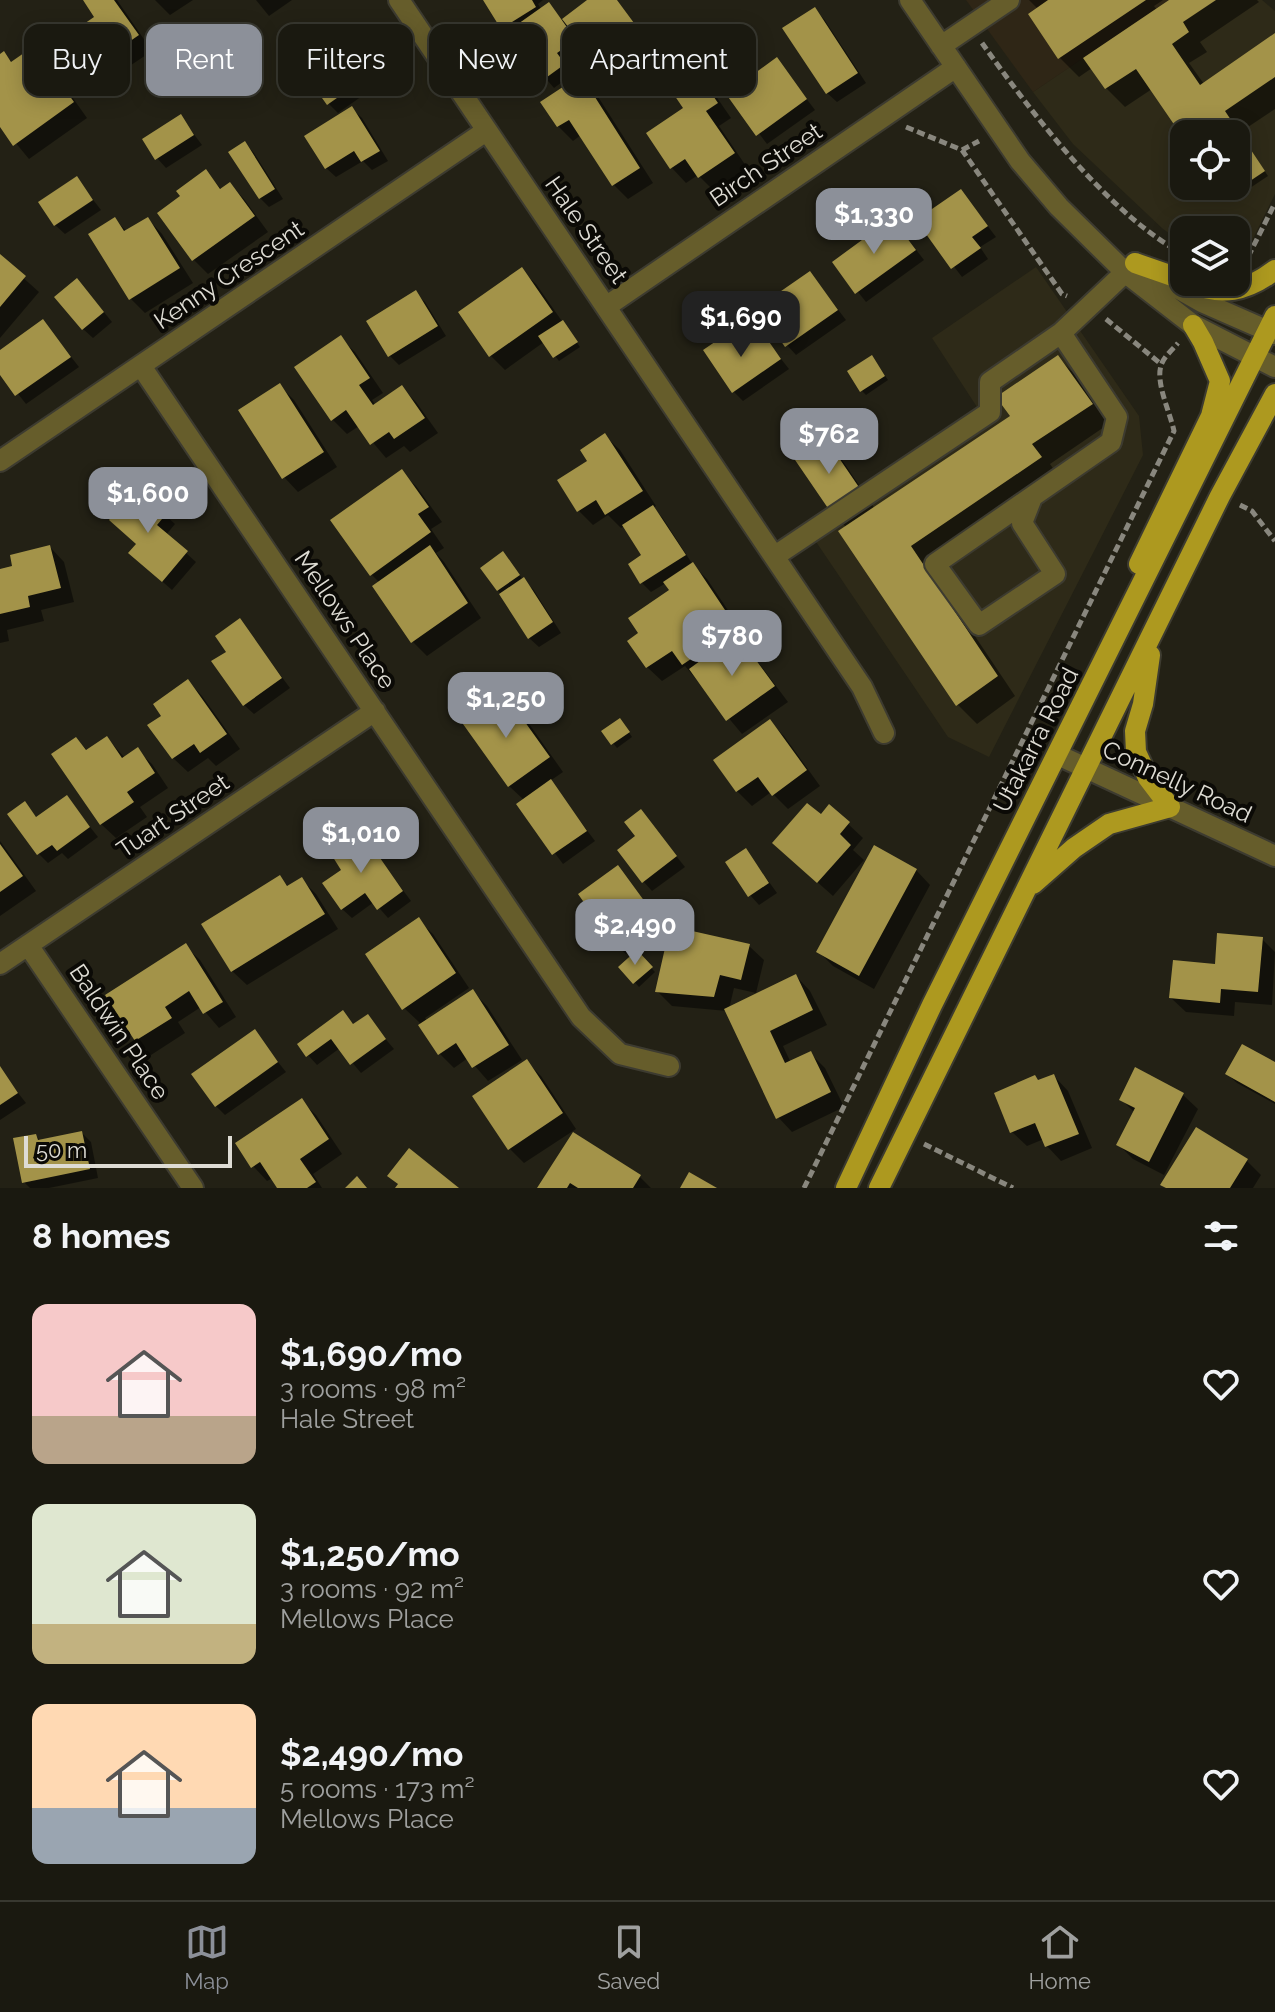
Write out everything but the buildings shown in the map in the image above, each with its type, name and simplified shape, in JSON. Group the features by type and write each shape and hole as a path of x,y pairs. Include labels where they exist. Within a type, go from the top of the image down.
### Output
{"main road":[{"path":"1130,268 1170,277"},
{"path":"1250,287 1275,270"},
{"path":"1124,622 1135,574 1211,416 1220,381 1193,325"},
{"name":"Utakarra Road","path":"846,1188 932,1005 1273,327"},
{"path":"879,1188 1220,496 1275,394"},
{"path":"1027,889 1094,833 1131,816 1170,807 1148,778 1136,752 1135,731 1143,704 1154,630"}],"street":[{"name":"Hale Street","path":"399,0 862,687 884,733"},
{"path":"910,0 1020,161 1059,207 1193,325 1275,367"},
{"path":"941,46 1009,0"},
{"name":"Birch Street","path":"607,306 956,67"},
{"name":"Kenny Crescent","path":"0,461 486,131"},
{"path":"1130,268 1202,302 1273,327"},
{"path":"775,556 990,412 990,382 1061,333 1130,268"},
{"path":"1031,500 1022,523 1055,574 979,625 935,564 1111,442 1117,417 1061,333"},
{"name":"Mellows Place","path":"141,366 581,1017 620,1054 669,1066"},
{"name":"Tuart Street","path":"0,964 375,711"},
{"name":"Connelly Road","path":"1058,755 1275,856"},
{"name":"Baldwin Place","path":"28,945 193,1188"}],"path":[{"path":"970,27 1026,106 1097,184 1151,235 1170,246"},
{"path":"1019,112 1026,106"},
{"path":"906,128 962,150 1062,294"},
{"path":"962,150 982,139"},
{"path":"1250,253 1275,203"},
{"path":"1105,318 1161,364"},
{"path":"804,1188 1174,431 1170,408 1160,388 1161,364 1176,345"},
{"path":"1233,502 1252,511 1275,541"},
{"path":"923,1143 1013,1188"}],"shaded area":[{"path":"966,0 1169,0 1033,92"},
{"path":"1168,0 1262,0 1275,11 1275,194 1250,245 1250,216 1170,216 1170,234 1073,144 1033,92"},
{"path":"1036,267 1139,416 1143,455 989,757 948,737 804,524 977,407 932,338"}]}
